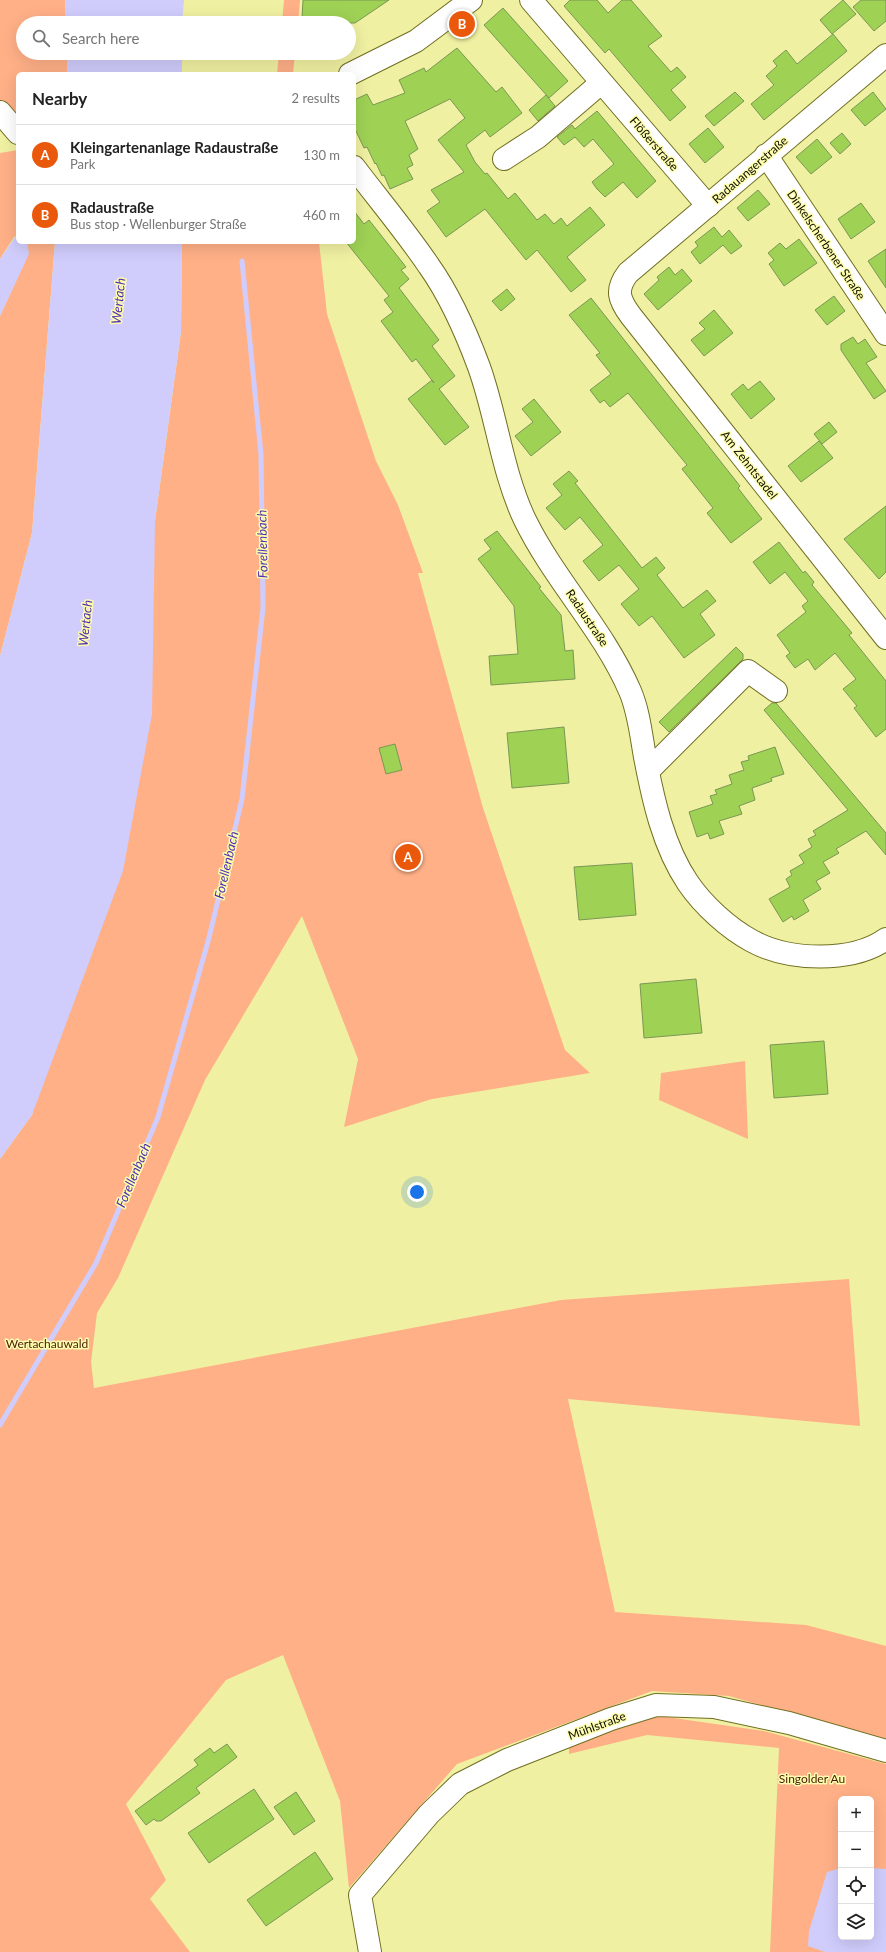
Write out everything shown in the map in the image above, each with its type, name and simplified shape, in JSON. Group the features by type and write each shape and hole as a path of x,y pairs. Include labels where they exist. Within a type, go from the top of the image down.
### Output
{"street":[{"path":"354,72 416,41 471,0"},
{"name":"Flößerstraße","path":"531,0 708,206"},
{"name":"Radauangerstraße","path":"619,289 622,281 628,273 886,54"},
{"path":"504,159 538,137 601,83"},
{"path":"0,112 16,130"},
{"path":"0,140 16,138"},
{"name":"Dinkelscherbener Straße","path":"766,155 886,334"},
{"name":"Radaustraße","path":"356,171 430,266 452,305 480,369 504,462 524,518 545,556 594,626 617,664 631,694 637,713 656,808 671,852 684,877 710,909 735,929 753,941 767,947 802,955 833,956 853,953 877,945 886,939"},
{"name":"Am Zehntstadel","path":"619,289 623,304 631,316 886,638"},
{"path":"648,772 748,671 776,691"},
{"name":"Mühlstraße","path":"370,1952 360,1895 429,1814 460,1784 507,1760 611,1719 656,1705 714,1707 789,1723 886,1751"}],"green space":[{"path":"0,0 65,0 66,16 16,16 16,60 67,60 67,72 16,72 16,113 8,115 0,102"},
{"path":"284,0 300,0 299,16 283,16"},
{"path":"278,60 294,60 293,72 277,72"},
{"path":"16,150 16,236 0,259 0,153"},
{"path":"27,244 55,244 32,533 0,656 0,316 28,255"},
{"name":"Wertachauwald","path":"182,244 319,244 327,314 376,461 398,505 423,573 418,573 483,808 565,1050 590,1073 432,1099 344,1127 358,1059 302,916 205,1080 118,1278 97,1313 91,1362 94,1388 561,1300 849,1279 860,1426 568,1399 615,1612 806,1625 886,1646 886,1741 729,1696 652,1691 457,1764 349,1888 340,1801 283,1655 226,1680 126,1804 166,1880 150,1899 190,1952 0,1952 0,1159 32,1115 155,521 181,332"},
{"path":"745,1061 748,1139 659,1100 661,1073"},
{"name":"Singolder Au","path":"646,1714 764,1731 886,1764 886,1952 770,1952 779,1748 647,1735 569,1754 569,1743"}],"water":[{"path":"65,0 184,0 183,16 66,16"},
{"path":"67,60 182,60 182,72 67,72"},
{"path":"16,236 16,244 27,244 29,254 0,316 0,259"},
{"name":"Wertach","path":"55,244 182,244 181,332 155,521 152,714 123,871 32,1115 0,1159 0,656 32,533"},
{"path":"874,1868 886,1869 886,1952 825,1952 808,1946 809,1931 827,1872 838,1869 838,1940 874,1940"}],"building":[{"path":"303,0 389,0 356,22 356,16 302,16"},
{"path":"570,0 597,0 608,13 622,0 631,0 662,36 648,46 671,72 677,67 686,77 671,90 686,107 670,121 609,49 605,53 564,6"},
{"path":"843,0 856,14 832,34 820,20"},
{"path":"861,0 886,0 886,21 874,31 853,7"},
{"path":"503,8 568,81 549,98 484,25"},
{"path":"833,34 847,51 764,120 751,104 774,85 766,76 777,66 773,61 786,50 797,64"},
{"path":"457,48 496,92 502,87 522,113 490,137 485,130 466,145 475,162 485,174 487,173 508,199 515,193 537,220 545,214 554,224 561,218 567,226 590,207 605,225 567,257 586,280 571,292 537,250 526,260 485,209 446,237 427,211 440,202 431,190 464,172 438,140 465,118 450,99 405,121 418,149 409,155 413,165 407,168 413,179 390,189 384,175 382,176 367,147 364,148 356,131 356,99 367,94 373,105 405,93 399,80 424,68 426,72"},
{"path":"735,92 744,101 714,126 705,116"},
{"path":"873,92 886,109 865,126 851,110"},
{"path":"546,95 555,106 538,121 529,110"},
{"path":"597,111 656,181 637,198 623,182 605,197 597,189 592,182 614,164 593,139 584,147 575,137 564,145 557,137 572,125 575,129"},
{"path":"708,128 724,147 705,163 689,144"},
{"path":"842,133 851,144 840,154 830,143"},
{"path":"817,139 832,157 811,174 796,157"},
{"path":"758,190 770,204 748,221 737,208"},
{"path":"861,203 875,222 851,239 838,219"},
{"path":"356,214 364,224 369,220 406,267 401,270 409,279 399,288 439,340 432,346 455,376 439,389 469,427 445,445 408,399 432,380 416,359 412,362 381,321 393,312 384,300 389,296 348,244 356,244"},
{"path":"714,227 722,237 729,230 742,246 731,254 723,245 700,264 691,252 698,246 695,242"},
{"path":"799,239 817,263 784,286 769,264 774,260 768,253 780,243 786,249"},
{"path":"886,249 886,288 868,261"},
{"path":"669,267 675,275 682,269 692,281 658,310 644,294 659,280 657,277"},
{"path":"507,289 515,299 501,311 492,301"},
{"path":"834,296 845,311 827,325 815,310"},
{"path":"591,298 740,486 738,488 762,519 731,543 707,513 713,508 682,469 687,465 628,393 610,407 604,400 600,403 590,390 611,374 596,355 600,353 569,315"},
{"path":"714,310 733,333 704,356 691,340 705,329 699,323"},
{"path":"853,337 858,344 865,339 877,357 866,363 886,391 874,399 841,350 841,344"},
{"path":"760,381 775,399 751,419 731,394 743,384 748,390"},
{"path":"534,399 561,432 531,456 515,436 533,422 522,409"},
{"path":"829,422 837,432 822,444 814,434"},
{"path":"819,441 833,458 801,482 788,466"},
{"path":"569,471 578,481 575,483 642,568 656,557 665,568 657,575 683,608 707,590 716,601 700,614 715,635 684,658 652,616 639,626 621,604 639,589 619,565 599,581 583,561 603,545 580,517 565,530 546,508 562,495 553,484"},
{"path":"886,506 886,572 879,579 844,539"},
{"path":"497,531 561,615 565,651 573,650 575,679 491,685 489,656 518,654 514,606 478,559 491,549 484,540"},
{"path":"779,542 803,573 805,571 814,582 812,585 852,633 849,635 886,681 886,729 876,737 854,708 857,706 843,689 856,679 835,653 815,670 808,659 795,668 786,656 790,653 777,635 806,612 802,606 808,601 785,572 770,584 753,562"},
{"path":"736,647 743,654 743,659 669,732 659,722"},
{"path":"772,703 776,703 886,833 886,855 866,831 836,849 839,853 823,862 830,873 816,881 821,889 803,900 809,911 794,920 792,916 783,922 769,899 790,887 786,879 792,875 790,871 804,863 799,855 812,847 808,839 816,835 813,831 848,810 764,710"},
{"path":"564,727 569,783 512,788 507,733"},
{"path":"395,744 402,770 386,774 379,748"},
{"path":"775,747 784,774 771,778 772,781 752,788 755,800 739,806 742,814 719,821 724,834 710,839 708,833 697,837 689,812 713,804 710,796 717,794 715,790 732,784 729,775 744,770 741,762 749,760 748,756"},
{"path":"632,863 636,915 579,920 574,867"},
{"path":"696,979 702,1033 644,1038 640,984"},
{"path":"824,1041 828,1094 774,1098 770,1045"},
{"path":"227,1744 237,1757 196,1788 200,1793 161,1821 156,1821 154,1819 146,1825 135,1811 198,1765 194,1760 210,1748 214,1753"},
{"path":"254,1789 274,1819 209,1863 188,1833"},
{"path":"296,1792 315,1821 294,1835 274,1807"},
{"path":"315,1852 333,1879 266,1926 247,1900"}],"waterway":[{"name":"Forellenbach","path":"0,1425 96,1263 158,1117 209,938 242,799 263,608 261,454 242,261"}],"place":[{"name":"Radaustraße","path":"462,24"},
{"name":"Kleingartenanlage Radaustraße","path":"408,857"}]}
